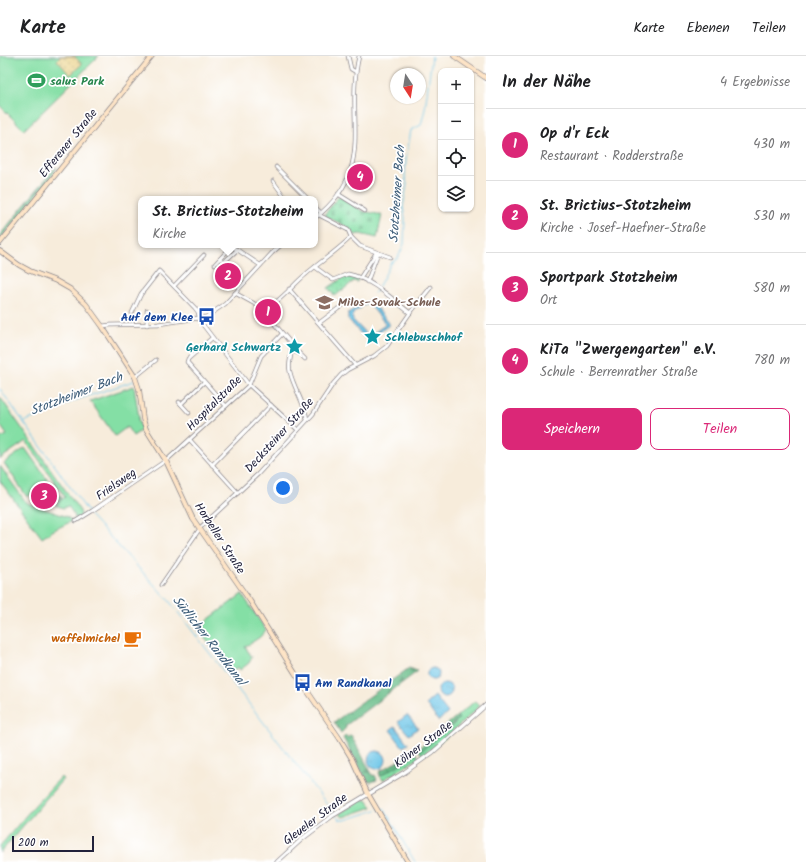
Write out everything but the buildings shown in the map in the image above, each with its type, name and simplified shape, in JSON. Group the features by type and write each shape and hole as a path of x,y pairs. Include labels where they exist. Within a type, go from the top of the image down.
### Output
{"main road":[{"name":"Efferener Straße","path":"0,243 152,56"},
{"path":"454,56 486,78"},
{"name":"Horbeller Straße","path":"0,251 30,271 56,281 70,290 86,304 102,326 135,377 139,389 144,424 166,461 187,508 199,529 250,601 298,678 340,739 352,759 375,807 408,862"}],"street":[{"path":"348,56 351,69 356,72"},
{"path":"320,214 346,183 351,171 355,151 356,128 354,88 359,56"},
{"path":"276,167 305,196"},
{"path":"273,182 284,196"},
{"path":"338,194 365,211"},
{"path":"318,211 320,214 348,230 351,237 360,246 390,257"},
{"path":"264,309 337,251 351,237"},
{"path":"215,264 229,248"},
{"path":"234,248 260,265"},
{"path":"102,326 147,325 206,317 219,309 278,248"},
{"path":"220,259 224,262 237,250"},
{"path":"360,278 377,253"},
{"path":"367,282 377,253"},
{"path":"174,286 204,255"},
{"path":"315,267 333,280 346,274 351,274 360,278 383,291 410,313"},
{"path":"132,313 141,294 160,271 195,308 212,338 249,384 298,430"},
{"name":"Decksteiner Straße","path":"161,585 199,529 258,474 314,414 338,377 355,365 374,356 387,346 410,313 431,288"},
{"path":"289,289 355,365"},
{"path":"235,293 264,309 265,313 289,341 292,351 290,372 305,410 307,420"},
{"path":"319,323 347,302"},
{"path":"147,310 147,325"},
{"name":"Hospitalstraße","path":"166,461 249,384 261,356 282,334"},
{"path":"212,338 188,360 188,364 226,406"},
{"path":"292,351 299,353 305,359"},
{"path":"135,377 156,360"},
{"path":"189,412 180,403 204,382"},
{"path":"212,465 271,405"},
{"path":"305,410 314,414"},
{"path":"190,440 238,493"},
{"name":"Frielsweg","path":"76,521 166,461"},
{"name":"Kölner Straße","path":"368,794 412,767 433,752 486,705"},
{"name":"Gleueler Straße","path":"277,862 332,816 368,794"}],"green space":[{"name":"salus Park","path":"0,56 99,56 24,130 0,106"},
{"path":"57,167 41,191 0,239 0,235"},
{"path":"339,196 363,211 382,215 377,238 360,234 354,235 349,228 326,216 325,214"},
{"path":"344,277 358,279 357,282 354,281 335,296 328,288"},
{"path":"134,386 138,419 142,430 133,436 127,427 115,436 90,401"},
{"path":"0,397 80,511 81,515 77,519 74,517 75,516 68,506 63,508 55,505 65,497 26,441 0,459 0,438 7,435 0,425"},
{"path":"25,448 49,482 27,497 4,463"},
{"path":"0,466 25,501 29,504 68,517 70,520 72,519 72,521 42,538 0,481"},
{"path":"52,485 62,498 55,503 46,490"},
{"path":"242,594 266,630 260,637 245,647 252,657 249,663 240,670 238,667 231,672 197,628"},
{"path":"409,668 418,671 345,726 346,728 341,733 334,722"},
{"path":"475,701 480,706 442,741 422,755 420,752 454,724 458,719 457,716"},
{"path":"457,716 459,719 420,752 416,746 417,745 420,747"},
{"path":"346,735 347,738 351,735 373,776 375,775 377,780 371,782 367,781 343,738"},
{"path":"413,748 417,754 380,776 379,772 413,752 411,749"},
{"path":"417,754 419,758 383,780 380,776"},
{"path":"61,777 63,779 0,853 0,846"},
{"path":"361,800 367,800 372,807 343,817 339,814"}],"sand":[{"path":"61,56 74,56 82,64 70,75 57,60"}],"water":[{"path":"370,300 389,323 389,325 368,340 348,319 348,313 361,305 362,307 353,314 352,318 367,335 371,335 385,325 385,323 368,303 364,306 363,304"},
{"path":"435,668 438,669 438,679 431,680 428,679 427,672 428,669"},
{"path":"445,683 450,685 452,690 450,695 445,697 440,695 438,690 440,685"},
{"path":"435,696 448,713 438,721 426,704"},
{"path":"407,715 418,728 409,735 398,722"},
{"path":"395,726 408,744 403,747 390,730"},
{"path":"377,751 383,754 386,760 383,766 377,769 371,766 368,760 371,754"}],"waterway":[{"name":"Stotzheimer Bach","path":"379,286 391,263 398,258 404,244 405,218 403,207 407,184 405,178 406,159 411,130 421,125 425,109 432,56"},
{"name":"Stotzheimer Bach","path":"374,293 378,290"},
{"name":"Stotzheimer Bach","path":"24,422 76,400 134,381"},
{"name":"Südlicher Randkanal","path":"0,389 88,512"},
{"name":"Südlicher Randkanal","path":"90,515 170,602 337,817 340,820 345,820 376,810"},
{"name":"Südlicher Randkanal","path":"379,809 384,809 415,862"}],"place":[{"name":"salus Park","path":"37,81"},
{"name":"KiTa \"Zwergengarten\" e.V.","path":"360,177"},
{"name":"St. Brictius-Stotzheim","path":"228,276"},
{"name":"Milos-Sovak-Schule","path":"325,302"},
{"name":"Op d'r Eck","path":"268,312"},
{"name":"Auf dem Klee","path":"206,317"},
{"name":"Schlebuschhof","path":"372,337"},
{"name":"Gerhard Schwartz","path":"294,347"},
{"name":"Sportpark Stotzheim","path":"44,496"},
{"name":"waffelmichel","path":"133,638"},
{"name":"Am Randkanal","path":"302,683"}]}
